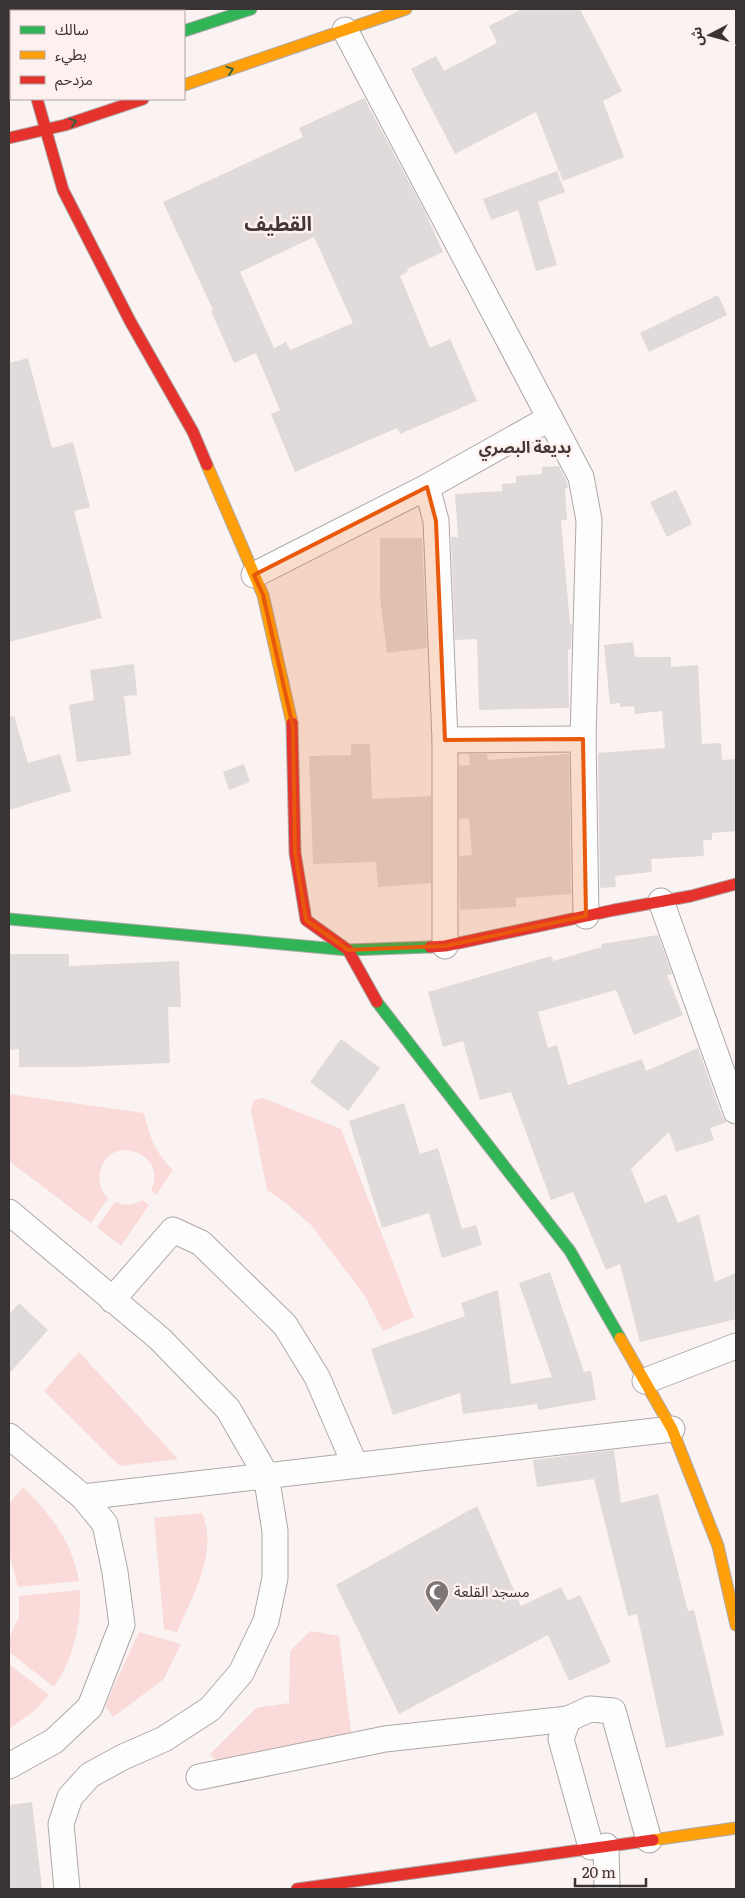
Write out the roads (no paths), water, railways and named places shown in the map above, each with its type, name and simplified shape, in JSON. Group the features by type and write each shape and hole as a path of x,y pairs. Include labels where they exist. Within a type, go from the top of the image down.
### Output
{"street":[{"path":"185,31 251,9"},
{"path":"185,85 406,9"},
{"path":"345,30 581,477 589,520 583,739 586,916"},
{"path":"37,100 63,190 130,321 193,432 263,596 294,727 295,852 306,920 348,950 374,998 570,1251 672,1428 718,1546 736,1625"},
{"path":"9,138 65,125 141,100"},
{"path":"254,576 427,488 550,418"},
{"path":"427,488 436,520 445,740 445,946"},
{"path":"445,740 583,739"},
{"path":"9,919 348,950 445,946 736,884"},
{"path":"661,901 736,1111"},
{"path":"9,1212 160,1339 228,1409 266,1475 275,1530 275,1578 266,1621 241,1673 210,1709 164,1738 90,1775 70,1797 61,1824 67,1889"},
{"path":"112,1300 173,1230 201,1243 285,1325 317,1377 354,1466"},
{"path":"645,1381 736,1346"},
{"path":"83,1497 672,1428"},
{"path":"9,1436 83,1497 104,1524 115,1572 122,1625 90,1707 54,1741 9,1766"},
{"path":"199,1777 385,1739 568,1719 590,1709 613,1711 649,1840"},
{"path":"568,1719 561,1739 599,1846 607,1889"},
{"path":"297,1889 397,1882 599,1846 736,1828"}],"place":[{"name":"مسجد القلعة","path":"437,1613"}],"district":[{"name":"القطيف","path":"278,224"},
{"name":"بديعة البصري","path":"525,447"}]}
